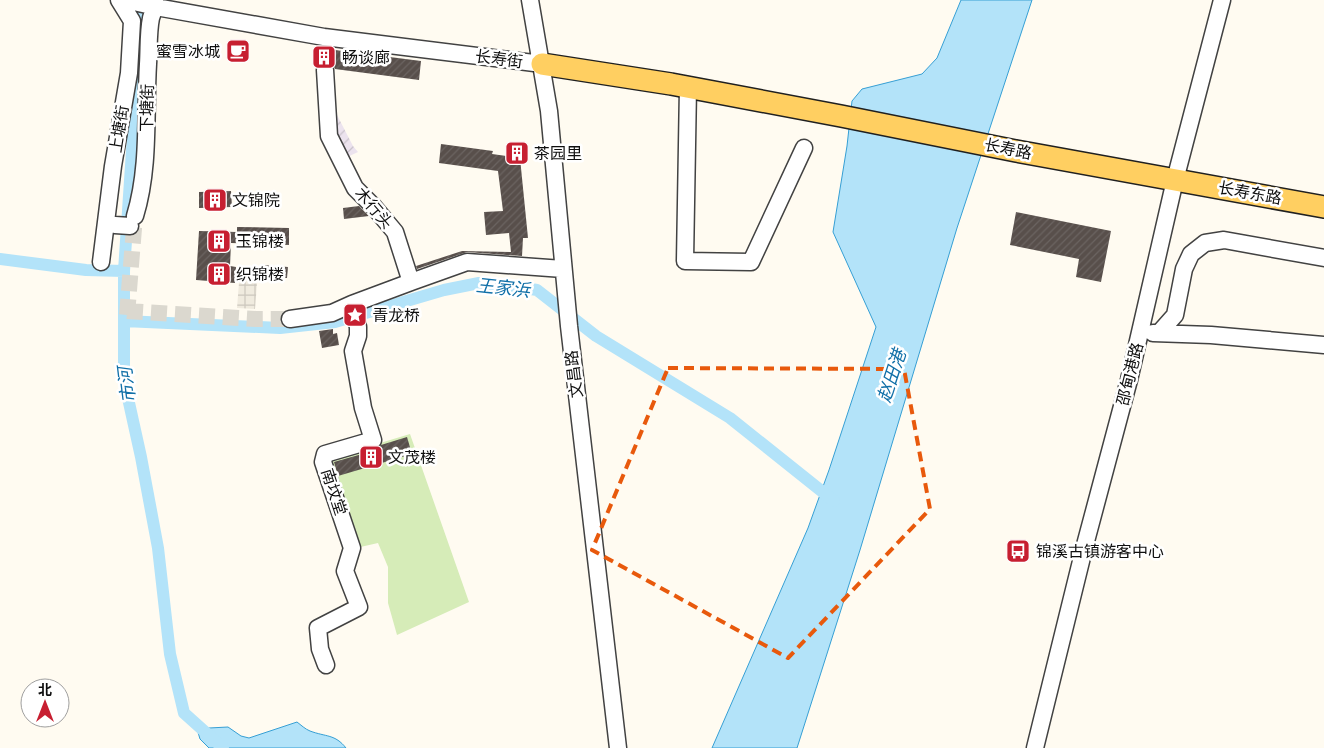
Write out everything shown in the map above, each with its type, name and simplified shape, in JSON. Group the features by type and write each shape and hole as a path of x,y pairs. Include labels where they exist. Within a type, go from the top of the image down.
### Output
{"main road":[{"name":"长寿街","path":"542,64 841,116"},
{"name":"长寿路","path":"841,116 1175,180"},
{"name":"长寿东路","path":"1175,180 1324,207"}],"street":[{"name":"文昌路","path":"530,0 549,111 568,326 618,748"},
{"name":"邵甸港路","path":"1035,748 1140,332 1175,180 1222,0"},
{"path":"125,1 155,4"},
{"name":"上塘街","path":"101,262 113,166 136,88 132,21 125,1"},
{"name":"长寿街","path":"155,4 324,37 542,64"},
{"name":"下塘街","path":"127,222 140,191 147,135 136,88 155,4"},
{"name":"木行头","path":"325,70 329,136 355,188 395,232 411,282"},
{"path":"688,88 684,261 751,262 804,148"},
{"path":"1159,333 1175,315 1184,268 1191,254 1205,243 1224,240 1324,258"},
{"path":"290,319 332,313 355,316 411,282 467,262 563,269"},
{"name":"南坟堂","path":"326,665 320,648 318,628 359,607 345,571 352,548 323,462 325,454 373,440 363,408 353,351 358,336 355,316"},
{"path":"1140,332 1324,344"}],"highlighted area":[{"path":"668,368 904,369 930,509 788,658 592,550"}],"shaded area":[{"path":"337,115 358,152 341,160 323,122"},
{"path":"240,270 258,271 255,309 237,308"}],"green space":[{"path":"410,434 469,602 397,635 388,603 388,567 378,543 356,548 327,459"}],"water":[{"name":"赵田港","path":"961,0 1032,0 957,228 860,550 797,748 712,748 808,528 876,327 833,232 847,146 852,101 862,89 922,74 937,58"},
{"path":"297,722 310,731 338,740 346,748 209,748 200,739 197,729 200,726 209,728 228,727 241,736 249,738"}],"building":[{"path":"335,50 421,61 419,80 335,69 333,65"},
{"path":"441,144 493,151 492,154 520,158 528,238 523,238 522,256 467,252 417,269 416,266 462,251 511,252 509,233 486,235 484,212 503,211 498,171 439,163"},
{"name":"文锦院","path":"231,191 232,207 199,208 199,192"},
{"path":"359,206 369,216 344,219 343,208"},
{"path":"1016,212 1111,231 1101,282 1076,277 1079,259 1010,245"},
{"path":"237,227 289,228 289,245 231,243 230,266 236,267 235,283 196,280 199,231 237,232"},
{"path":"265,265 288,267 287,278 264,277"},
{"path":"333,329 333,334 337,333 339,345 322,348 319,331"},
{"name":"文茂楼","path":"407,437 412,454 338,476 334,462 376,450 381,445"}],"waterway":[{"name":"市河","path":"142,0 124,271 124,380 158,548 170,654 184,713 223,748"},
{"path":"0,259 86,270 124,271"},
{"name":"王家浜","path":"124,321 280,328 335,322 444,290 479,283 537,290 596,336 730,418 834,501"}],"tunnel":[{"path":"127,315 135,216"},
{"path":"127,311 256,319 290,319"}],"place":[{"name":"蜜雪冰城","path":"238,51"},
{"name":"畅谈廊","path":"324,57"},
{"name":"茶园里","path":"517,153"},
{"name":"文锦院","path":"215,200"},
{"name":"玉锦楼","path":"219,241"},
{"name":"织锦楼","path":"219,274"},
{"name":"青龙桥","path":"355,315"},
{"name":"文茂楼","path":"371,457"},
{"name":"锦溪古镇游客中心","path":"1018,551"}]}
